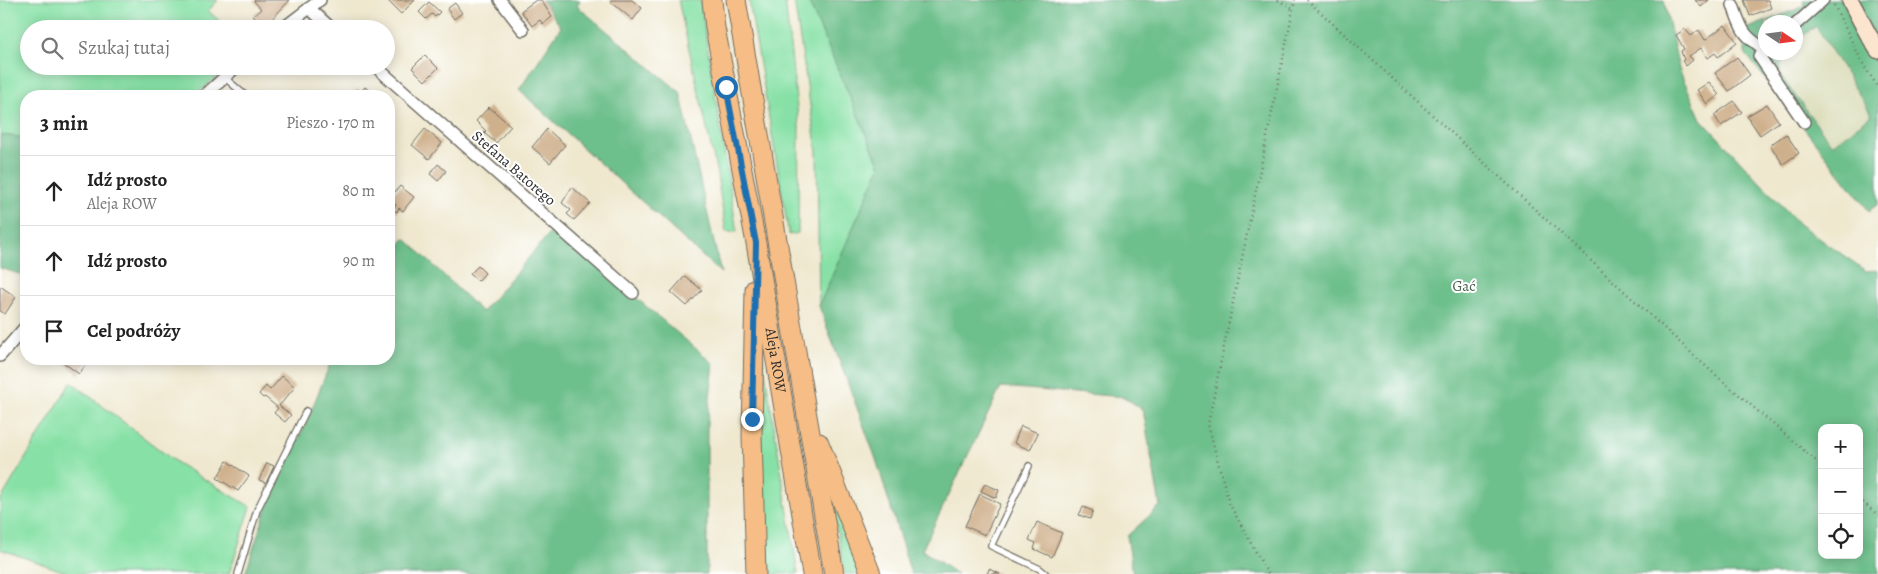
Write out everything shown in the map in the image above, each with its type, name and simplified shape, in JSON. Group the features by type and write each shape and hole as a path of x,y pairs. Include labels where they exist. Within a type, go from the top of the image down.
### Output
{"main road":[{"name":"Aleja ROW","path":"712,0 756,243 812,574"},
{"name":"Aleja ROW","path":"736,0 834,574"},
{"path":"1850,0 1878,50"},
{"path":"756,243 752,436 756,574"},
{"path":"806,412 871,574"}],"street":[{"path":"294,20 320,0"},
{"path":"500,0 523,30"},
{"path":"1803,18 1823,0"},
{"path":"1733,5 1743,32 1758,45"},
{"path":"309,8 322,20"},
{"path":"1762,60 1804,122"},
{"name":"Stefana Batorego","path":"385,75 633,293"},
{"path":"210,90 224,77"},
{"path":"0,356 20,333"}],"lane":[{"path":"224,77 239,90"},
{"path":"238,574 257,510 306,411"},
{"path":"1029,466 991,546 1040,568 1046,574"}],"path":[{"path":"1278,0 1294,10"},
{"path":"1268,574 1229,503 1208,424 1295,0"},
{"path":"1307,0 1711,371 1818,463"},
{"path":"1831,0 1864,66 1878,87"},
{"path":"1863,502 1878,515"}],"shaded area":[{"path":"1815,26 1872,115 1832,146 1779,74 1782,60 1803,60 1803,35"}],"green space":[{"path":"0,0 218,0 208,11 218,20 20,20 20,75 219,75 202,90 20,90 20,137 0,135"},
{"path":"542,0 580,0 577,6 680,92 721,273 519,90 561,27"},
{"path":"678,0 700,0 737,232 726,232 716,169"},
{"path":"749,0 785,0 799,126 798,233 789,235"},
{"path":"794,0 808,0 880,166 819,306 817,151"},
{"name":"Gać","path":"808,0 1664,0 1679,69 1701,119 1799,224 1866,271 1878,270 1878,574 1133,574 1127,536 1160,506 1143,410 1124,397 1001,387 922,550 957,574 911,574 876,459 819,306 880,166"},
{"path":"1803,0 1878,0 1878,204 1869,211 1745,53 1746,29 1758,24 1758,60 1782,60 1779,74 1832,145 1872,115 1816,26 1803,36 1803,15 1782,15 1805,6"},
{"path":"0,135 20,137 20,274 0,268"},
{"path":"554,228 714,364 707,424 707,574 245,574 265,513 309,416 330,365 395,365 395,252 405,238 482,312"},
{"path":"758,329 798,574 764,574"},
{"path":"71,382 177,463 251,507 229,574 71,574 0,549 0,501"},
{"path":"830,491 864,574 845,574"}],"building":[{"path":"290,0 271,20 257,20 253,16 261,9 254,1"},
{"path":"387,0 415,0 401,14"},
{"path":"536,0 541,0 552,17 543,24 540,20 532,26 521,11"},
{"path":"611,0 632,0 642,8 633,20"},
{"path":"1695,0 1709,0 1701,7"},
{"path":"1744,0 1768,0 1771,8 1750,16"},
{"path":"429,2 440,12 435,17 432,14 426,19 419,12"},
{"path":"455,3 462,13 454,19 447,9"},
{"path":"1725,25 1737,42 1718,57 1715,53 1708,58 1701,48 1689,56 1693,60 1686,66 1682,61 1684,60 1681,51 1684,49 1676,35 1685,29 1691,36 1699,30 1705,40"},
{"path":"425,55 438,68 425,81 412,68"},
{"path":"1737,57 1750,75 1729,91 1715,73"},
{"path":"1709,82 1719,95 1707,104 1697,90"},
{"path":"1734,101 1742,112 1721,126 1714,115"},
{"path":"1767,104 1779,122 1760,135 1747,116"},
{"path":"489,107 511,126 496,143 484,133 486,131 476,121"},
{"path":"425,129 442,143 429,159 412,145"},
{"path":"547,129 565,145 550,163 532,147"},
{"path":"1786,134 1799,153 1783,164 1770,145"},
{"path":"438,164 446,171 438,181 430,174"},
{"path":"400,186 414,197 403,211 399,208 397,212 395,210 395,192"},
{"path":"572,187 590,203 574,220 567,214 571,210 562,203"},
{"path":"478,266 485,273 478,281 470,274"},
{"path":"685,276 702,290 687,306 671,292"},
{"path":"0,286 16,297 5,314 0,311"},
{"path":"67,365 86,365 79,374"},
{"path":"282,376 295,387 279,406 291,415 285,422 274,413 278,408 259,394 266,386 270,390"},
{"path":"1021,426 1038,433 1030,450 1014,443"},
{"path":"227,461 249,476 238,491 217,478"},
{"path":"267,463 274,466 266,483 259,480"},
{"path":"985,484 999,490 996,498 981,491"},
{"path":"980,494 1000,504 985,535 965,526"},
{"path":"1083,507 1093,511 1090,519 1079,515"},
{"path":"1037,522 1062,533 1052,557 1034,549 1036,543 1029,540"},
{"path":"989,569 1000,574 987,574"}],"route":[{"path":"726,87 756,243 752,419"}]}
